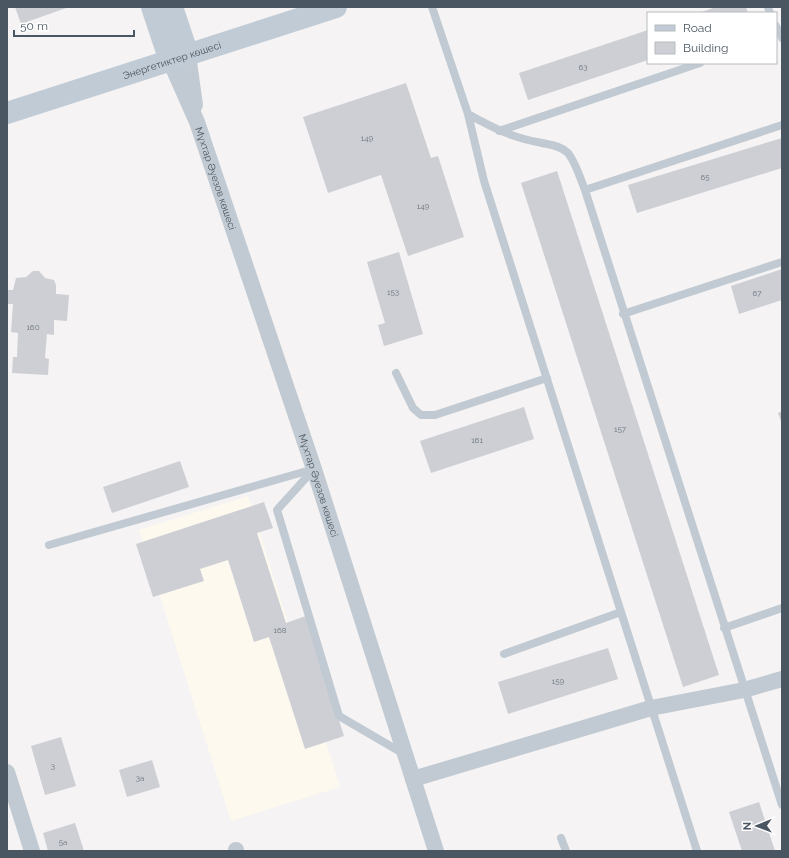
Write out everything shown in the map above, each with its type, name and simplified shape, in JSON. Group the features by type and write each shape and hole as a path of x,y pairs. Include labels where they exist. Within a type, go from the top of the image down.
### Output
{"main road":[{"name":"Мұхтар Әуезов көшесі","path":"152,7 179,58"},
{"name":"Мұхтар Әуезов көшесі","path":"172,7 179,58"},
{"name":"Энергетиктер көшесі","path":"7,113 336,7"}],"street":[{"name":"Мұхтар Әуезов көшесі","path":"179,58 197,122 314,469 436,851"},
{"path":"413,779 651,708 744,690 782,679"},
{"path":"7,772 32,851"}],"lane":[{"path":"432,7 468,114 484,180 697,851"},
{"path":"499,132 697,64"},
{"path":"468,114 499,132 561,149 568,153 572,160 585,190 623,314 782,806"},
{"path":"585,190 782,125"},
{"path":"623,314 782,262"},
{"path":"396,373 413,408 422,415 435,415 547,378"},
{"path":"49,545 314,469"},
{"path":"314,469 277,510 339,716 405,755"},
{"path":"724,628 782,608"},
{"path":"504,654 621,612"},
{"path":"561,838 566,851"}],"shaded area":[{"path":"248,496 340,787 231,821 139,530"}],"building":[{"path":"15,7 69,7 21,24"},
{"path":"716,7 746,7 748,12 702,12"},
{"path":"647,30 647,60 528,100 519,73"},
{"path":"406,83 431,158 438,156 464,237 408,256 381,175 328,193 303,117"},
{"path":"782,138 782,168 637,213 628,185"},
{"path":"557,171 719,675 683,687 521,183"},
{"path":"399,252 423,334 384,346 378,325 385,323 367,262"},
{"path":"782,269 782,300 739,314 731,286"},
{"path":"33,271 39,271 45,278 54,280 56,285 56,294 69,295 67,321 54,320 54,335 47,334 45,358 49,359 48,375 12,373 13,357 17,357 18,333 11,332 13,304 7,304 7,290 13,290 16,278 26,277"},
{"path":"524,407 534,439 431,473 420,441"},
{"path":"782,411 782,424 778,413"},
{"path":"180,461 189,487 112,513 103,487"},
{"path":"264,502 273,528 257,533 286,623 306,616 344,736 305,749 269,637 254,642 228,560 200,569 204,581 153,597 136,544"},
{"path":"608,648 618,679 508,714 498,682"},
{"path":"61,737 76,786 45,795 31,746"},
{"path":"152,760 160,787 127,797 119,770"},
{"path":"759,802 775,851 742,851 729,812"},
{"path":"75,823 84,851 48,851 43,833"}]}
